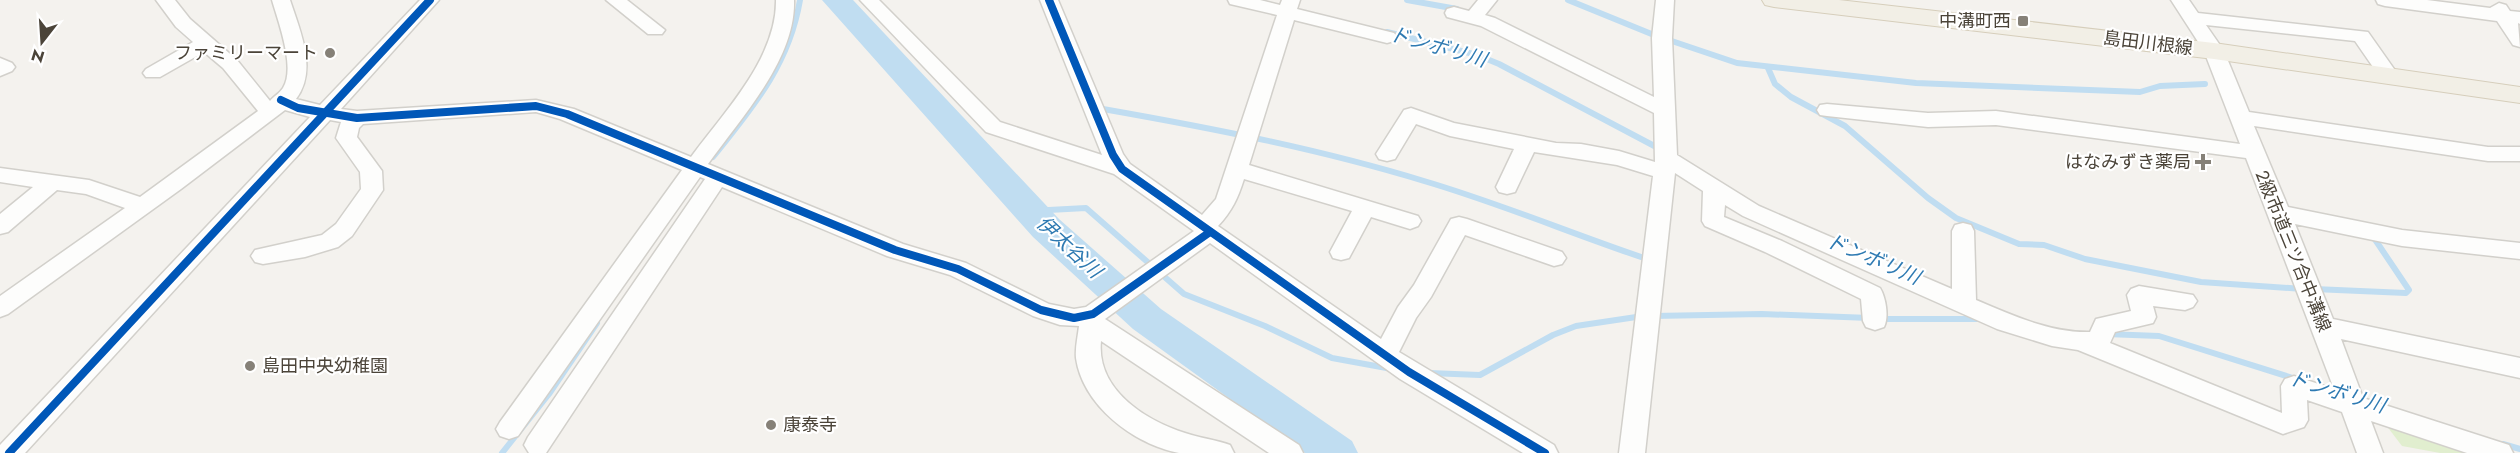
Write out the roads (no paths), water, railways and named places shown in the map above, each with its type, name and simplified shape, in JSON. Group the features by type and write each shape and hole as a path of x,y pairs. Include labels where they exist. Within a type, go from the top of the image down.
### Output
{"main road":[{"name":"島田川根線","path":"1774,0 2214,51 2520,95"}],"street":[{"path":"165,0 183,23 230,64 263,106 277,104 323,114 357,118 536,106 567,114 895,250 958,269 1041,310 1074,318 1094,316 1140,282 1206,230 1221,209 1289,6"},
{"path":"0,308 142,206 277,104 293,89 297,77 293,45 282,0"},
{"path":"9,453 430,0"},
{"path":"615,0 655,30"},
{"path":"509,429 773,56 782,27 785,0"},
{"path":"868,0 993,127 1122,169 1409,372 1545,453"},
{"path":"1048,0 1113,155 1122,169"},
{"path":"1238,0 1289,6 1387,37"},
{"path":"1474,17 1488,0"},
{"path":"1632,453 1665,165 1662,38 1665,0"},
{"path":"2385,0 2512,17"},
{"path":"2493,0 2512,17 2520,41"},
{"path":"2183,6 2361,36 2389,76"},
{"name":"2級市道三ツ合中溝線","path":"2183,6 2214,51 2252,152 2324,327 2370,453"},
{"path":"1454,13 1488,22 1664,110"},
{"path":"153,73 206,43"},
{"path":"0,64 5,67 0,70"},
{"path":"1827,111 1928,120 1996,118 2252,152"},
{"path":"1387,154 1411,115 1450,129 1527,144 1665,165 1714,188 1751,211 2006,323 2084,343 2283,424 2295,420 2294,386 2500,453"},
{"path":"2239,117 2488,154 2520,154"},
{"path":"263,256 305,249 330,240 344,230 372,190 371,171 346,138 349,126 357,118"},
{"path":"1507,187 1527,144"},
{"path":"1236,169 1410,221"},
{"path":"0,175 89,187 142,206"},
{"path":"537,445 718,176"},
{"path":"0,226 54,182"},
{"path":"1714,188 1713,221 1757,237 1794,258 1872,294 1875,321"},
{"path":"1341,252 1365,208"},
{"path":"2277,213 2402,238 2520,251"},
{"path":"1385,355 1406,313 1423,291 1459,225 1554,258"},
{"path":"1963,231 1964,305"},
{"path":"2084,343 2099,341 2105,325 2144,317 2139,295 2186,301"},
{"path":"1094,316 1273,448"},
{"path":"1094,316 1088,336 1089,362 1098,387 1117,407 1145,429 1186,446 1221,453"},
{"path":"2324,327 2519,371"}],"waterway":[{"path":"713,157 742,121 778,65 795,23 800,0"},
{"name":"伊太谷川","path":"837,0 1046,228 1147,319 1337,453"},
{"path":"1407,0 1457,9"},
{"path":"1568,0 1654,35 1737,63 1916,83 2140,92 2160,86 2205,84"},
{"name":"ドンボリ川","path":"1387,32 1477,55 1499,64 1660,149"},
{"path":"1768,68 1775,84 1791,97 1845,126 1928,198 1956,218 2019,244 2044,245 2085,259 2201,282 2303,289"},
{"path":"1103,109 1265,140 1384,169 1480,199 1644,258"},
{"path":"1030,211 1086,208 1184,294 1265,326 1332,358 1392,369"},
{"path":"2314,289 2406,293 2409,290 2374,238"},
{"path":"1653,316 1762,314 1870,318"},
{"path":"1429,373 1480,375 1553,335 1576,326 1643,316"},
{"path":"1880,319 1978,319"},
{"path":"502,453 549,394 597,323"},
{"name":"ドンボリ川","path":"2106,334 2159,336 2296,379"},
{"name":"ドンボリ川","path":"2503,444 2520,449"}],"place":[{"name":"中溝町西","path":"2023,21"},
{"name":"ファミリーマート","path":"330,53"},
{"name":"はなみずき薬局","path":"2203,162"},
{"name":"島田中央幼稚園","path":"250,366"},
{"name":"康泰寺","path":"771,425"}]}
